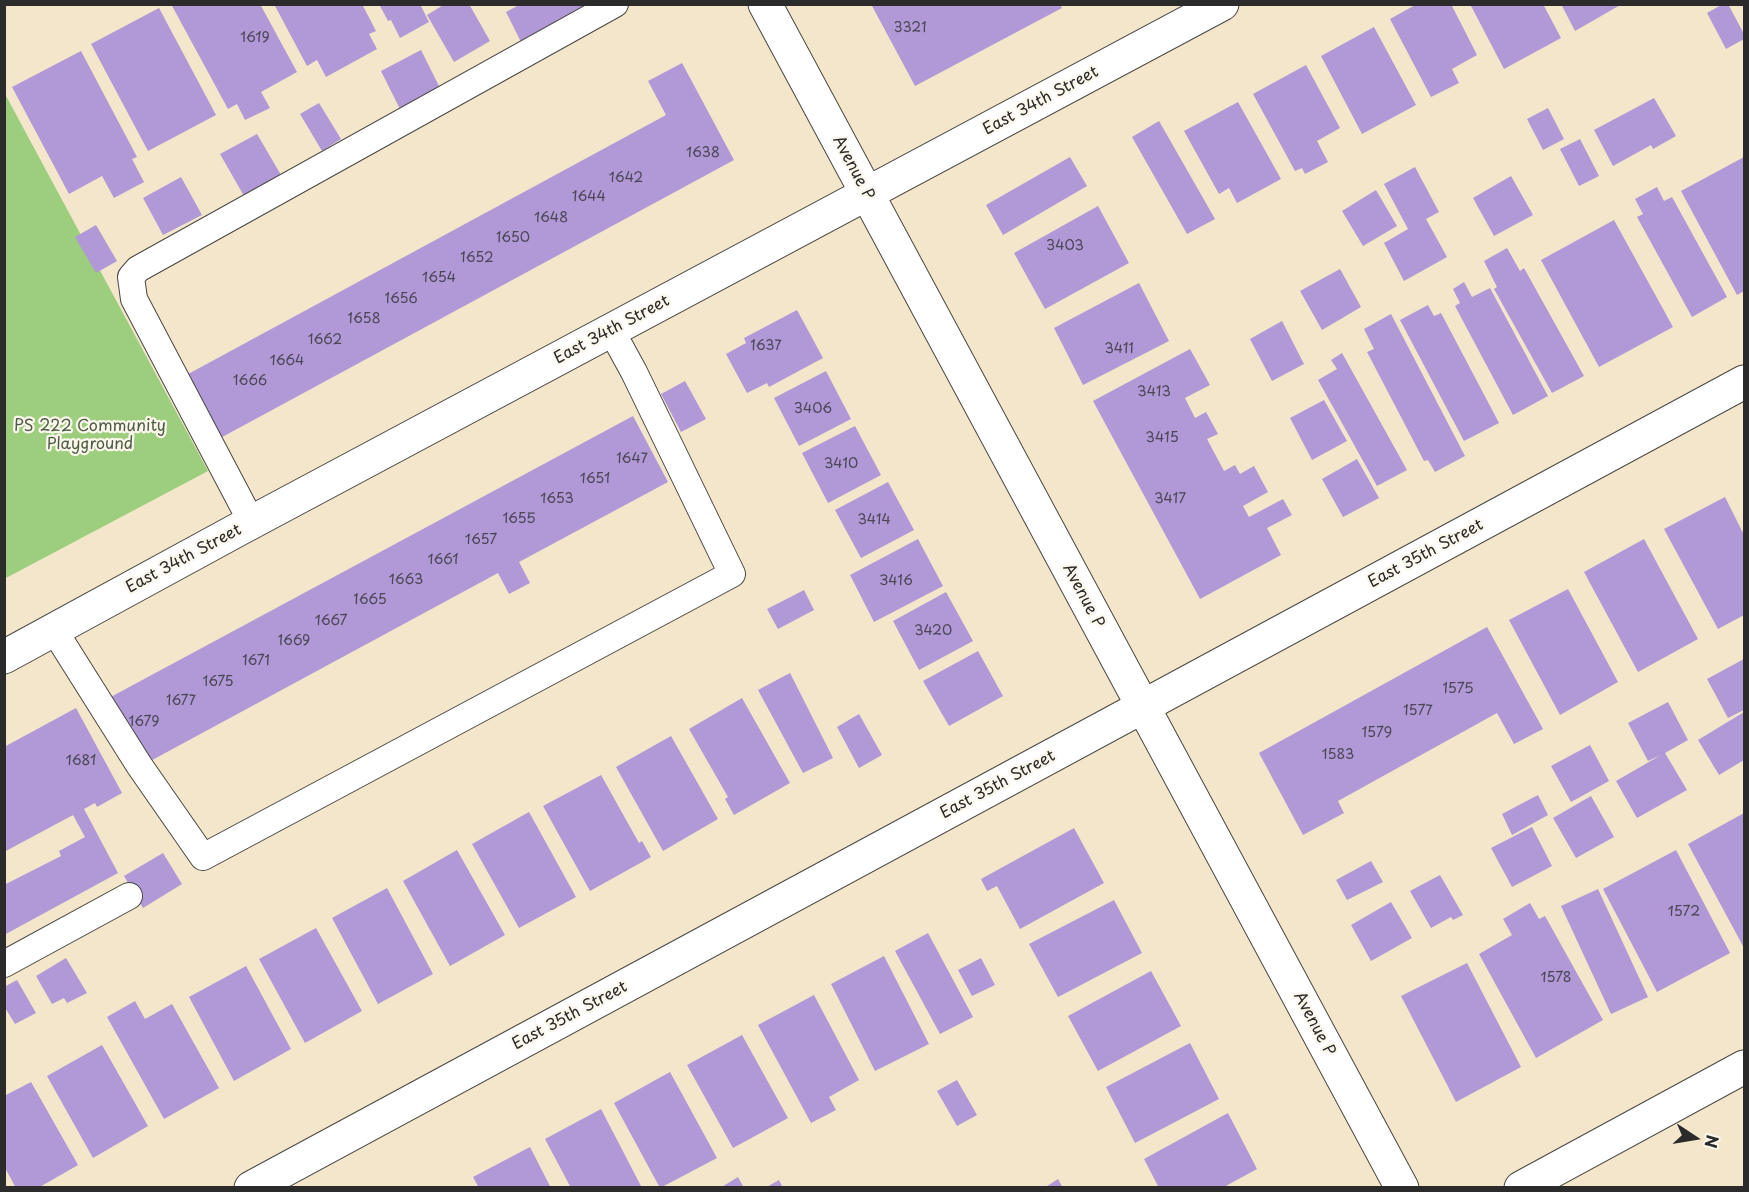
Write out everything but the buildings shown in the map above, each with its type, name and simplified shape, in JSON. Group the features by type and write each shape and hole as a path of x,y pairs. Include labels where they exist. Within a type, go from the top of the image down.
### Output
{"street":[{"name":"Avenue P","path":"765,4 1402,1188"},
{"name":"East 34th Street","path":"4,657 1222,4"},
{"name":"East 35th Street","path":"252,1188 1744,382"},
{"path":"1521,1188 1744,1067"}],"lane":[{"path":"252,523 134,299 131,277 138,269 615,4"},
{"path":"54,630 139,765 202,857 732,574 612,330"},
{"path":"4,964 129,896"}],"green space":[{"name":"PS 222 Community Playground","path":"5,94 208,471 4,579"}]}
